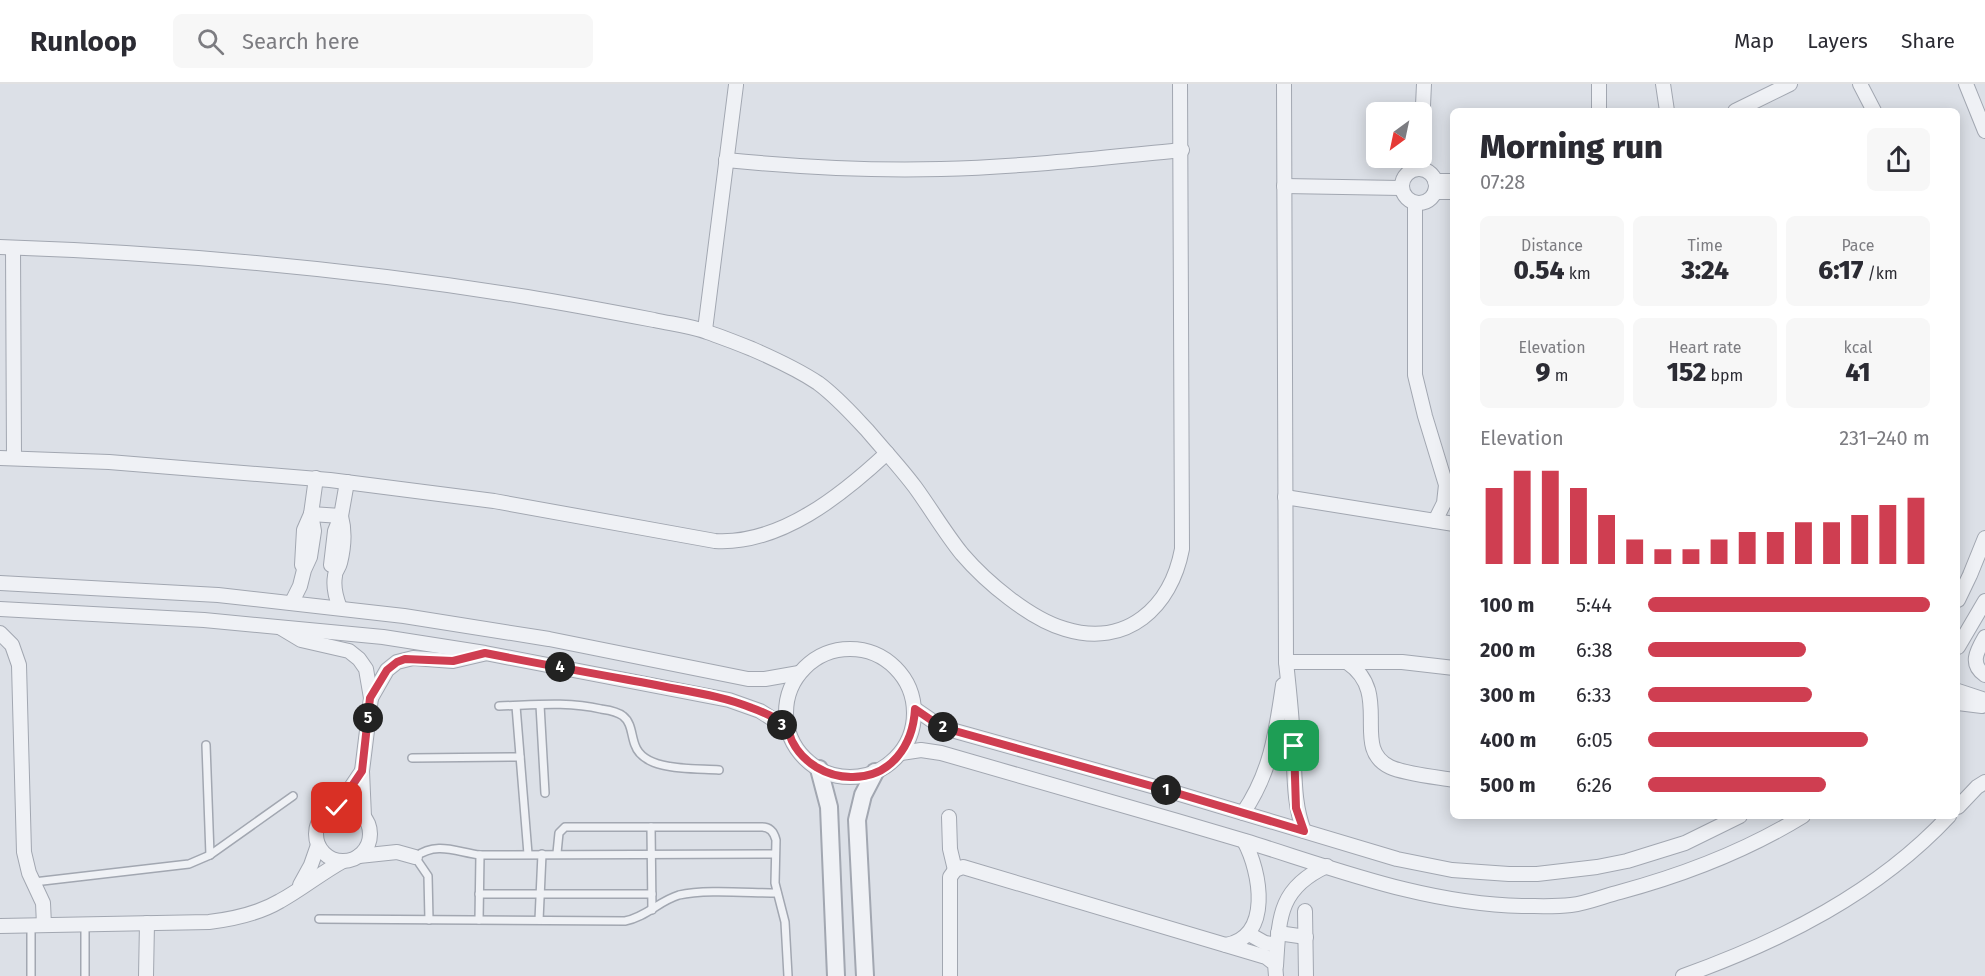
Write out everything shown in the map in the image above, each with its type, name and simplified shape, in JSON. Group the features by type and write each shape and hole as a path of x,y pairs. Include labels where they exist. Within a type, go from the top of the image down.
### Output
{"street":[{"path":"888,453 844,490 796,520 757,538 729,542 494,501 315,478 109,462 7,458 7,247 168,256 348,272 561,303 705,330 794,368 818,383 840,401 888,453 962,554 997,587 1036,616 1051,624 1087,633 1105,632 1122,628 1154,610 1173,582 1182,549 1180,84"},
{"path":"1284,84 1286,662 1296,808 1304,831"},
{"path":"1423,102 1424,84"},
{"path":"1599,84 1599,108"},
{"path":"1663,84 1667,108"},
{"path":"1742,108 1790,84"},
{"path":"1860,84 1872,108"},
{"path":"1966,84 1985,131"},
{"path":"705,330 736,85"},
{"path":"726,160 838,168 942,169 1182,150"},
{"path":"1416,168 1404,176 1401,188 1406,198 1415,203 1427,201 1435,186 1450,182"},
{"path":"1424,168 1435,186 1450,191"},
{"path":"1284,186 1401,188"},
{"path":"1415,203 1415,375 1446,485 1444,503 1435,521"},
{"path":"292,602 310,557 314,531 312,514 315,478"},
{"path":"340,608 335,591 335,572 340,563 344,532 341,516 346,482"},
{"path":"1285,496 1450,523"},
{"path":"312,514 341,516"},
{"path":"1960,596 1985,538"},
{"path":"0,583 150,590 292,602 404,616 538,637 748,679 782,677 799,673 821,656 834,651 848,649 869,652 888,661 898,670 907,682 912,695 915,709 912,732 901,753 894,761 875,772 853,778 830,774 819,769 799,752 788,729 786,705 799,673"},
{"path":"1960,644 1984,604"},
{"path":"0,609 128,614 383,637 485,653 729,700 760,711 788,729"},
{"path":"280,626 301,640 343,649 354,654 366,669 370,698 362,771 366,822 370,834 367,846 359,856"},
{"path":"0,633 12,645 19,665 24,852 29,873 43,903 37,925"},
{"path":"1984,642 1977,652 1975,662 1985,675"},
{"path":"370,698 383,675 397,662 413,658 453,661 485,653"},
{"path":"1286,662 1402,662 1450,668"},
{"path":"1243,813 1268,766 1276,733 1286,662"},
{"path":"1348,663 1360,672 1367,685 1371,700 1371,744 1377,757 1394,769 1450,779"},
{"path":"1960,692 1985,700"},
{"path":"1960,703 1985,706"},
{"path":"915,709 934,722 955,731 1424,865 1480,873 1537,874 1597,867 1647,856 1685,843 1734,819"},
{"path":"901,753 921,750 941,753 1400,889 1454,900 1513,906 1572,905 1663,880 1771,834 1798,819"},
{"path":"819,769 829,807 836,976"},
{"path":"337,808 362,771"},
{"path":"865,976 857,820 863,795 875,772"},
{"path":"1960,805 1985,782"},
{"path":"343,861 331,858 321,850 316,831 320,819 337,808 349,808 398,852"},
{"path":"949,817 950,849 955,870"},
{"path":"1683,976 1761,945 1841,903 1894,866 1930,836 1946,819"},
{"path":"1226,945 1234,944 1249,934 1256,919 1257,875 1244,841"},
{"path":"295,892 306,874 318,845"},
{"path":"0,926 147,924 228,920 263,910 343,861 378,852 398,852 415,856"},
{"path":"1276,971 1281,915 1288,896 1305,878 1327,866"},
{"path":"950,976 949,881 955,870 963,867 1269,958 1276,971"},
{"path":"1305,911 1306,976"},
{"path":"146,976 147,924"},
{"path":"1249,934 1265,943 1278,939 1306,937"}],"lane":[{"path":"499,706 577,704 618,713 627,720 639,754 649,761 660,765 719,770"},
{"path":"540,705 544,793"},
{"path":"516,706 528,854"},
{"path":"206,745 210,855"},
{"path":"412,758 520,758"},
{"path":"34,882 178,867 200,860 293,796"},
{"path":"557,854 559,833 565,827 765,827 772,830 775,837 774,872 785,922 788,976"},
{"path":"651,827 652,910"},
{"path":"429,920 428,876 415,856 439,847 480,855 775,854"},
{"path":"539,920 542,854"},
{"path":"479,920 480,855"},
{"path":"319,919 625,921 639,917 669,899 689,894 777,893"},
{"path":"479,894 652,894"},
{"path":"85,924 85,976"},
{"path":"32,976 37,925"}],"route":[{"path":"337,808 362,771 370,698 387,670 405,659 453,661 485,653 682,690 745,705 775,719 788,729 792,741 808,762 830,774 841,777 864,776 894,761 912,732 915,709 934,722 955,731 1304,831 1296,808 1294,746"}]}
